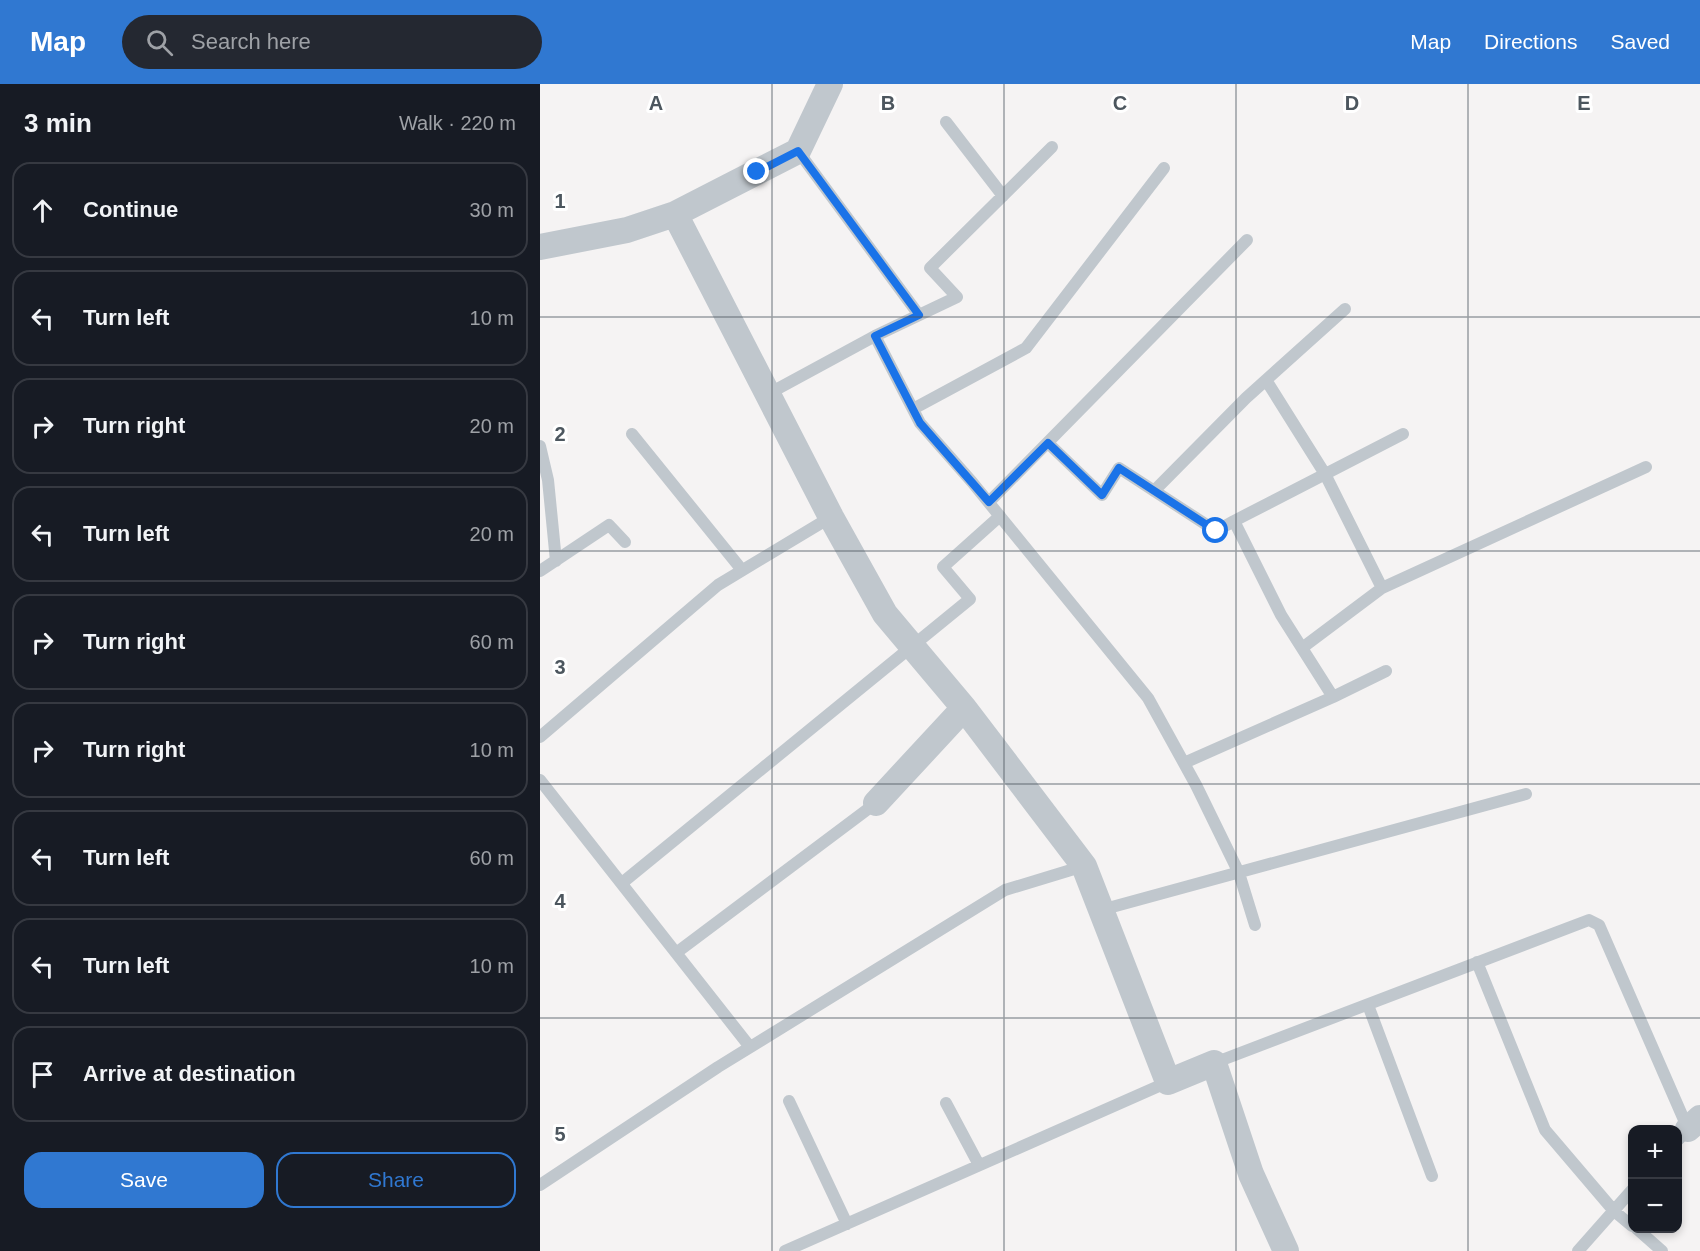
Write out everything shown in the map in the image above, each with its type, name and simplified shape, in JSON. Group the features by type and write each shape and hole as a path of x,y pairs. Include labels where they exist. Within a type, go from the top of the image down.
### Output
{"street":[{"path":"540,247 627,230 675,214 798,151 830,84"},
{"path":"675,214 831,517 885,614 964,708 1084,866 1168,1082 1214,1063 1251,1174 1286,1251"},
{"path":"876,802 964,708"}],"lane":[{"path":"946,122 1003,196"},
{"path":"768,394 875,336 957,297 930,268 1052,147"},
{"path":"798,151 919,315"},
{"path":"913,410 1026,348 1164,168"},
{"path":"989,502 1247,240"},
{"path":"1154,491 1266,380 1345,309"},
{"path":"875,336 920,423 989,502 1148,698 1184,763 1239,873 1255,925"},
{"path":"1266,380 1325,474 1382,588"},
{"path":"632,434 742,570"},
{"path":"1048,443 1102,495 1119,468 1216,531 1403,434"},
{"path":"540,446 548,480 556,561"},
{"path":"1302,648 1382,588 1646,467"},
{"path":"622,883 970,599 943,567 1000,516"},
{"path":"540,737 718,585 831,517"},
{"path":"1234,521 1281,615 1333,697"},
{"path":"540,571 609,525 625,542"},
{"path":"1184,763 1386,671"},
{"path":"540,780 750,1047"},
{"path":"1101,910 1526,794"},
{"path":"676,953 876,802"},
{"path":"540,1185 750,1047 1005,890 1084,866"},
{"path":"1214,1063 1589,920 1599,925 1688,1129"},
{"path":"1477,962 1545,1130 1614,1210 1628,1222"},
{"path":"1368,1005 1432,1176"},
{"path":"785,1251 1168,1082"},
{"path":"789,1101 847,1224"},
{"path":"946,1103 979,1165"},
{"path":"1578,1251 1628,1194"},
{"path":"1641,1233 1662,1251"}],"route":[{"path":"757,172 798,151 919,315 875,336 920,423 989,502 1048,443 1102,495 1119,468 1216,531"}]}
